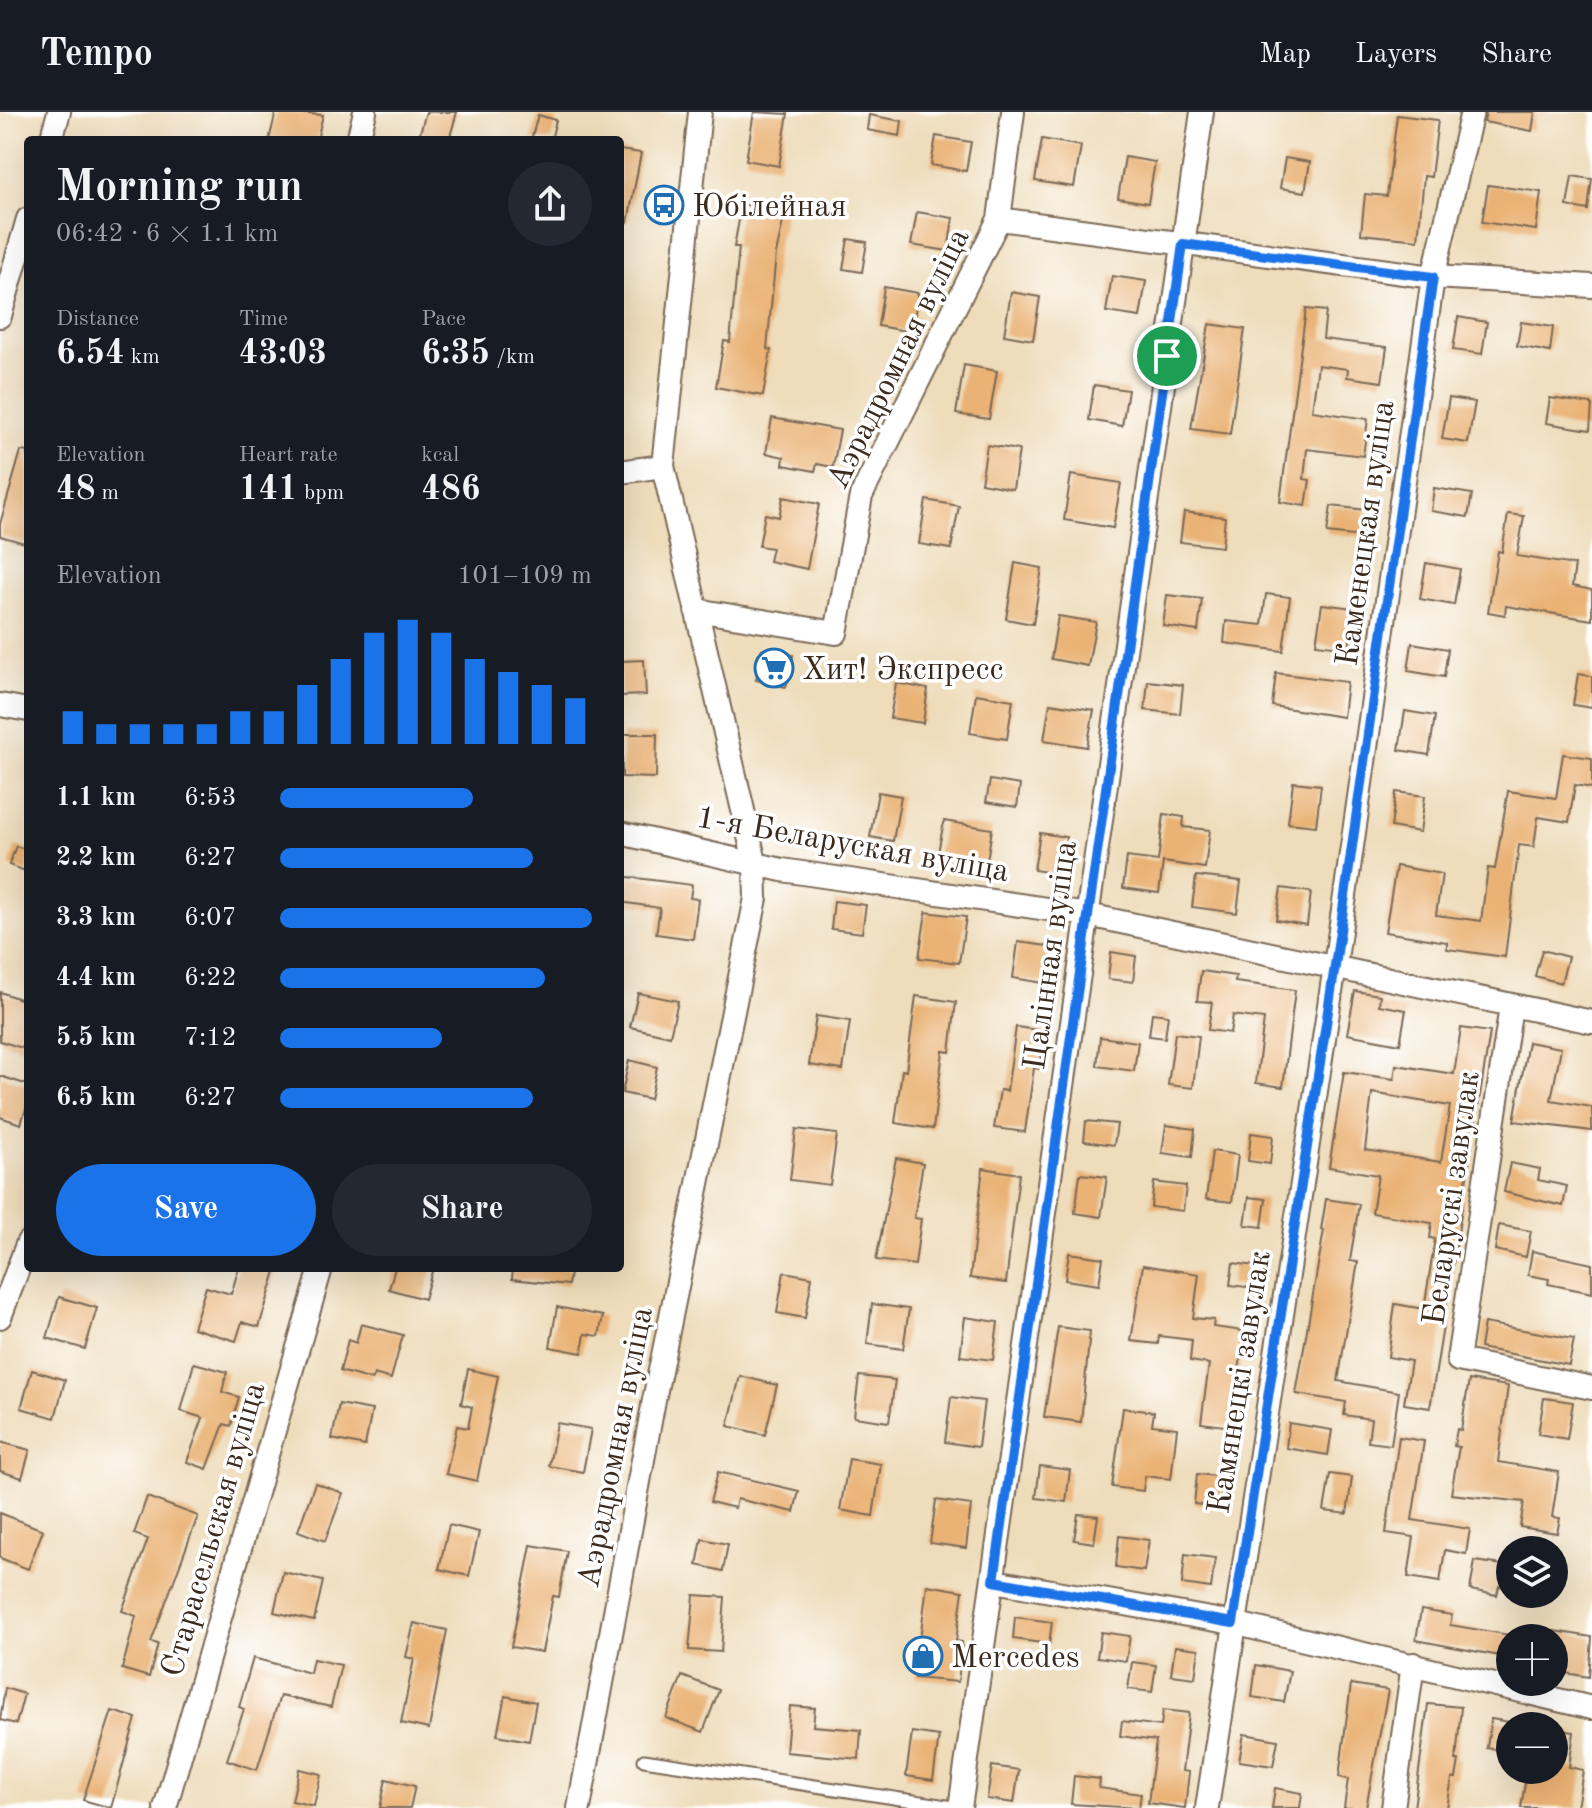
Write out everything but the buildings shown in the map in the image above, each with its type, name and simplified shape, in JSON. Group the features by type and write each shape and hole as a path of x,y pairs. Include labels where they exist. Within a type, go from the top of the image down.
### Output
{"street":[{"path":"52,136 59,112"},
{"path":"359,136 365,112"},
{"name":"Аэрадромная вуліца","path":"579,1808 654,1400 753,919 755,862 663,466 700,112"},
{"name":"Аэрадромная вуліца","path":"696,610 836,633 861,496 999,219 1013,112"},
{"name":"Цалінная вуліца","path":"960,1808 1202,112"},
{"name":"Каменецкая вуліца","path":"1335,966 1433,277 1472,112"},
{"path":"999,219 1433,277 1592,286"},
{"path":"0,316 24,233"},
{"path":"624,471 663,466"},
{"path":"0,705 24,709"},
{"name":"1-я Беларуская вуліца","path":"624,834 782,870 1088,915 1592,1022"},
{"name":"Камянецкі завулак","path":"1207,1808 1335,966"},
{"name":"Беларускі завулак","path":"1511,1006 1458,1360 1592,1388"},
{"path":"0,1317 24,1253"},
{"name":"Старасельская вуліца","path":"165,1808 320,1272"},
{"path":"994,1581 1233,1623 1592,1708"},
{"path":"1393,1808 1413,1664"}],"lane":[{"path":"644,1760 960,1808"}],"place":[{"name":"Юбілейная","path":"664,205"},
{"name":"Хит! Экспресс","path":"774,668"},
{"name":"Mercedes","path":"923,1656"}],"route":[{"path":"1183,244 1433,277 1335,966 1233,1623 994,1581 1167,356 1183,244"}]}
